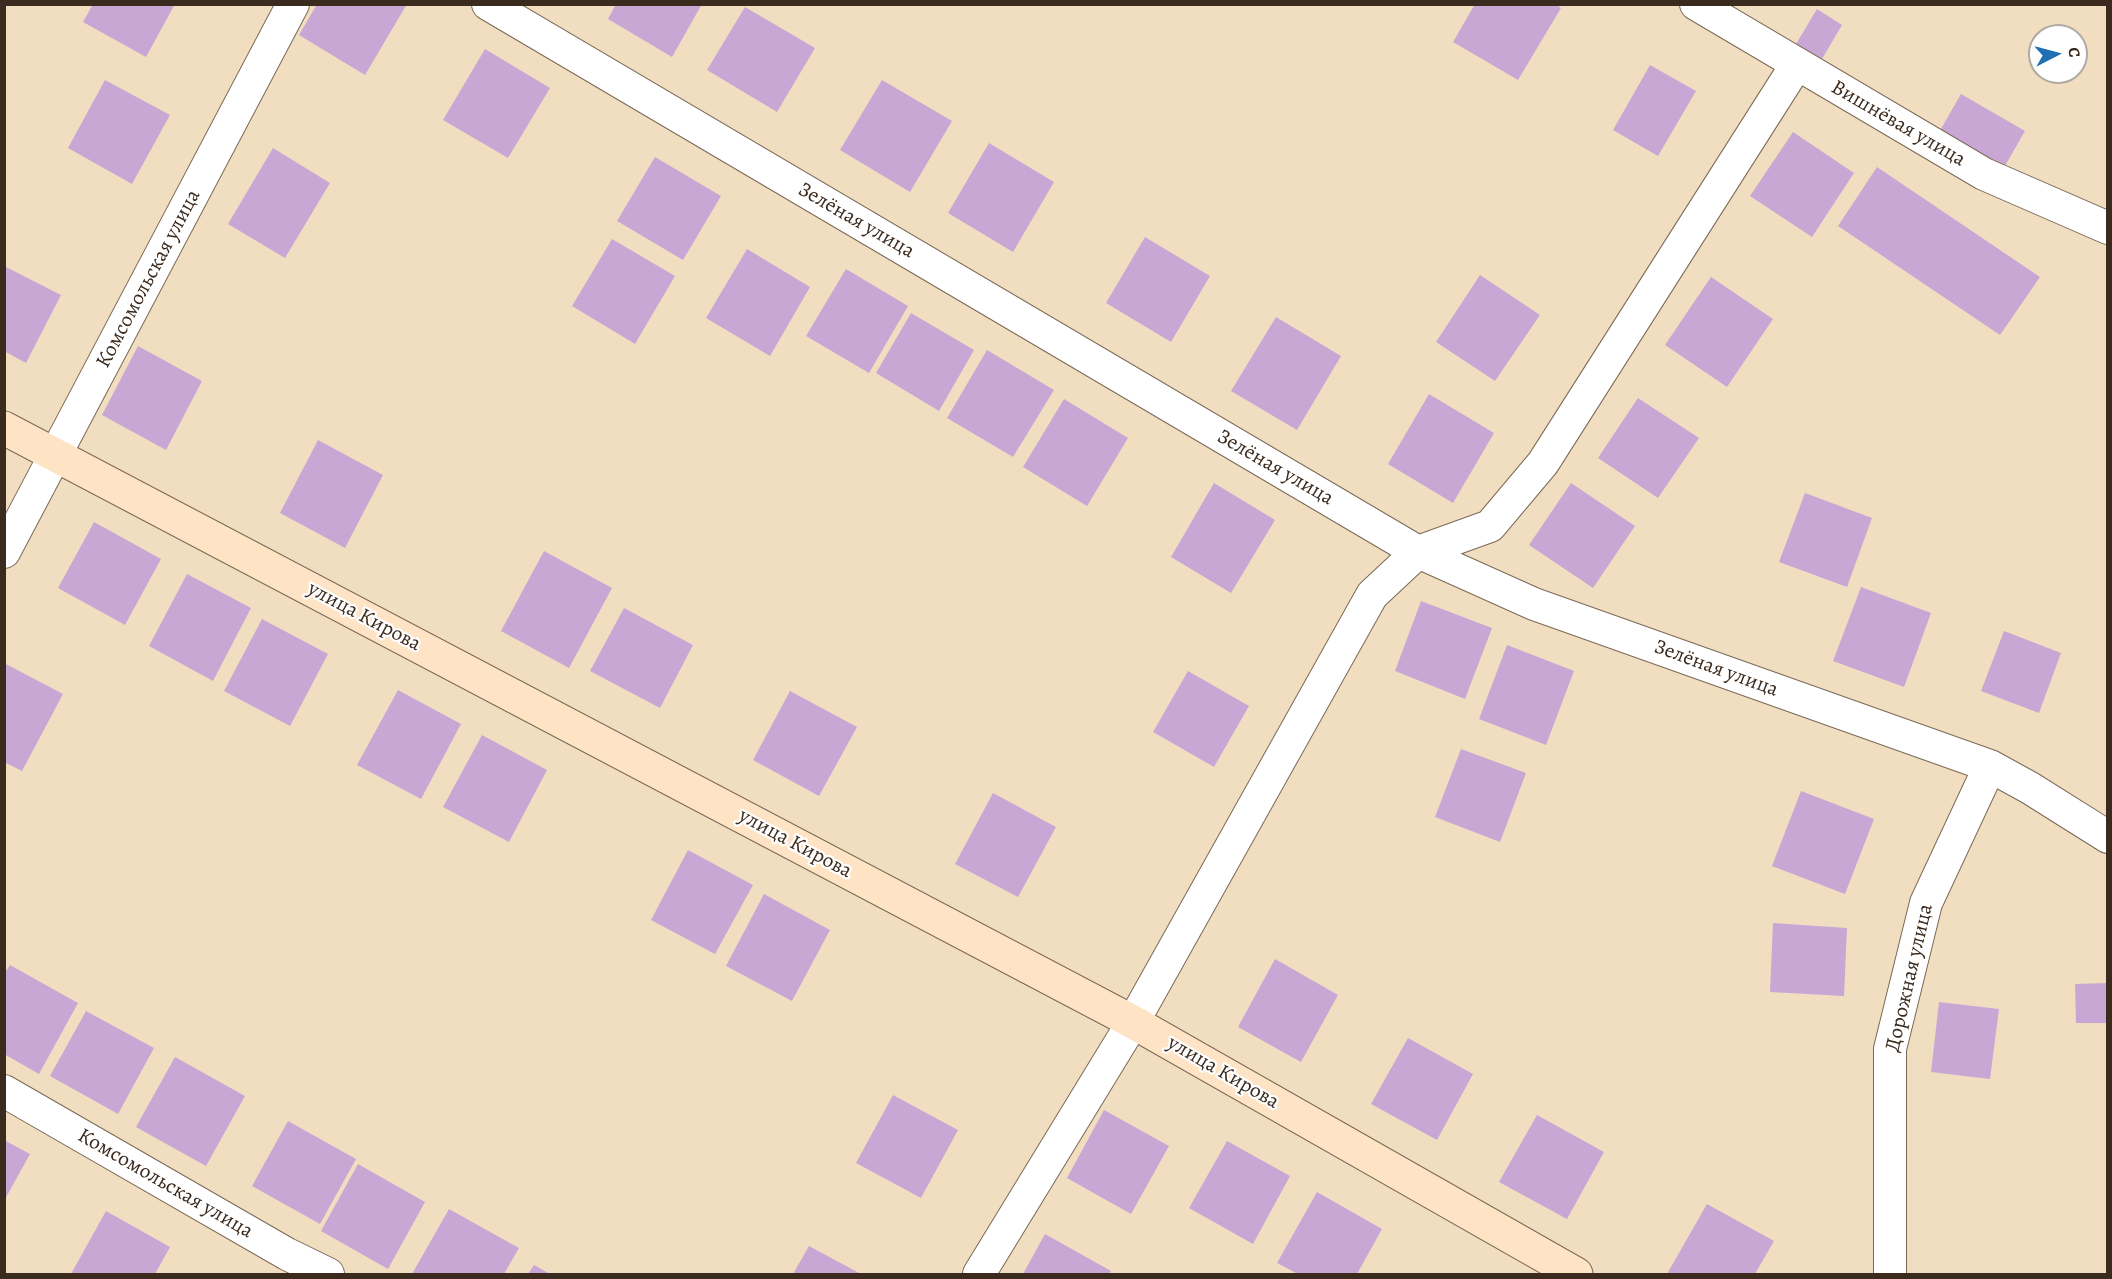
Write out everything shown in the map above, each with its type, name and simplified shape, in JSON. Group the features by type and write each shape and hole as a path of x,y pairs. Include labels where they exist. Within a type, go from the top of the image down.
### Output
{"street":[{"name":"Комсомольская улица","path":"4,552 57,456 293,4"},
{"name":"Зелёная улица","path":"488,4 1418,552 1534,604 1990,766 2108,837"},
{"name":"Вишнёвая улица","path":"1696,4 1984,174 2108,228"},
{"path":"979,1275 1133,1022 1372,595 1418,552 1490,526 1543,463 1797,64"},
{"name":"улица Кирова","path":"4,429 1133,1022 1576,1275"},
{"name":"Дорожная улица","path":"1890,1275 1890,1049 1926,903 1990,766"},
{"name":"Комсомольская улица","path":"4,1091 287,1254 328,1275"}],"building":[{"path":"93,4 175,4 146,57 83,22"},
{"path":"317,4 407,4 365,75 299,35"},
{"path":"616,4 702,4 672,57 608,19"},
{"path":"1475,4 1555,4 1561,8 1518,80 1453,42"},
{"path":"745,7 815,48 777,112 707,70"},
{"path":"1817,9 1842,25 1822,59 1796,44"},
{"path":"485,49 550,88 508,158 443,120"},
{"path":"1650,65 1696,91 1658,156 1613,130"},
{"path":"105,80 170,115 132,184 68,148"},
{"path":"882,80 952,121 910,192 840,150"},
{"path":"1961,94 2025,131 1998,178 1934,141"},
{"path":"1793,132 1854,173 1812,237 1750,196"},
{"path":"989,143 1054,182 1013,252 948,213"},
{"path":"273,148 330,183 285,258 228,224"},
{"path":"655,157 721,196 683,260 617,221"},
{"path":"1877,167 2040,277 2000,335 1838,226"},
{"path":"1145,237 1210,276 1171,342 1106,303"},
{"path":"612,239 675,276 635,344 572,306"},
{"path":"747,249 810,287 770,356 706,318"},
{"path":"4,266 61,295 26,363 4,351"},
{"path":"846,269 908,306 869,373 806,336"},
{"path":"1480,275 1540,315 1495,381 1436,342"},
{"path":"1711,277 1773,319 1727,387 1665,345"},
{"path":"911,313 974,350 939,411 876,373"},
{"path":"1276,317 1341,356 1297,430 1231,391"},
{"path":"138,346 202,381 166,450 102,415"},
{"path":"987,350 1054,390 1013,457 947,418"},
{"path":"1429,394 1494,433 1453,503 1388,464"},
{"path":"1638,398 1699,438 1658,498 1598,458"},
{"path":"1064,399 1128,438 1087,506 1023,467"},
{"path":"318,440 383,475 345,548 280,513"},
{"path":"1214,483 1275,520 1231,593 1171,557"},
{"path":"1571,483 1635,526 1593,588 1529,545"},
{"path":"1805,493 1872,518 1847,587 1779,562"},
{"path":"94,522 161,559 125,625 58,588"},
{"path":"544,551 612,588 569,668 501,631"},
{"path":"187,574 251,608 213,681 149,646"},
{"path":"1861,587 1931,613 1904,687 1833,661"},
{"path":"1421,601 1492,628 1465,699 1395,671"},
{"path":"624,608 693,645 660,708 590,671"},
{"path":"262,619 328,654 290,726 224,691"},
{"path":"2004,631 2061,653 2039,713 1981,691"},
{"path":"1507,645 1574,671 1546,745 1479,719"},
{"path":"4,663 63,694 22,771 4,762"},
{"path":"1188,671 1249,706 1214,767 1153,732"},
{"path":"398,690 461,724 421,799 357,765"},
{"path":"790,691 857,727 819,796 753,760"},
{"path":"482,735 547,770 509,842 443,807"},
{"path":"1461,749 1526,773 1500,842 1435,817"},
{"path":"1801,791 1874,819 1845,894 1772,866"},
{"path":"993,793 1056,827 1018,897 955,864"},
{"path":"688,850 753,885 715,954 651,920"},
{"path":"764,894 830,930 792,1001 726,966"},
{"path":"1773,923 1847,928 1844,996 1770,992"},
{"path":"1275,959 1338,995 1301,1062 1238,1027"},
{"path":"10,965 78,1003 39,1074 4,1054 4,974"},
{"path":"2108,983 2108,1023 2076,1023 2075,984"},
{"path":"1939,1002 1999,1009 1990,1079 1931,1072"},
{"path":"86,1011 154,1048 118,1114 50,1076"},
{"path":"1408,1038 1473,1074 1437,1140 1371,1104"},
{"path":"175,1057 245,1096 206,1166 136,1127"},
{"path":"893,1095 958,1130 921,1198 856,1163"},
{"path":"1104,1110 1169,1146 1131,1214 1067,1178"},
{"path":"1537,1115 1604,1152 1567,1219 1499,1182"},
{"path":"288,1121 356,1159 320,1224 252,1186"},
{"path":"4,1140 30,1154 4,1201"},
{"path":"1227,1141 1290,1176 1253,1244 1189,1208"},
{"path":"358,1164 425,1202 388,1269 321,1231"},
{"path":"1317,1192 1382,1229 1357,1274 1298,1274 1277,1263"},
{"path":"1707,1204 1774,1241 1755,1274 1667,1274"},
{"path":"449,1209 519,1248 504,1274 412,1274"},
{"path":"106,1211 170,1247 155,1274 71,1274"},
{"path":"1045,1234 1111,1271 1109,1274 1023,1274"},
{"path":"809,1246 861,1274 793,1274"},
{"path":"534,1265 550,1274 528,1274"}]}
